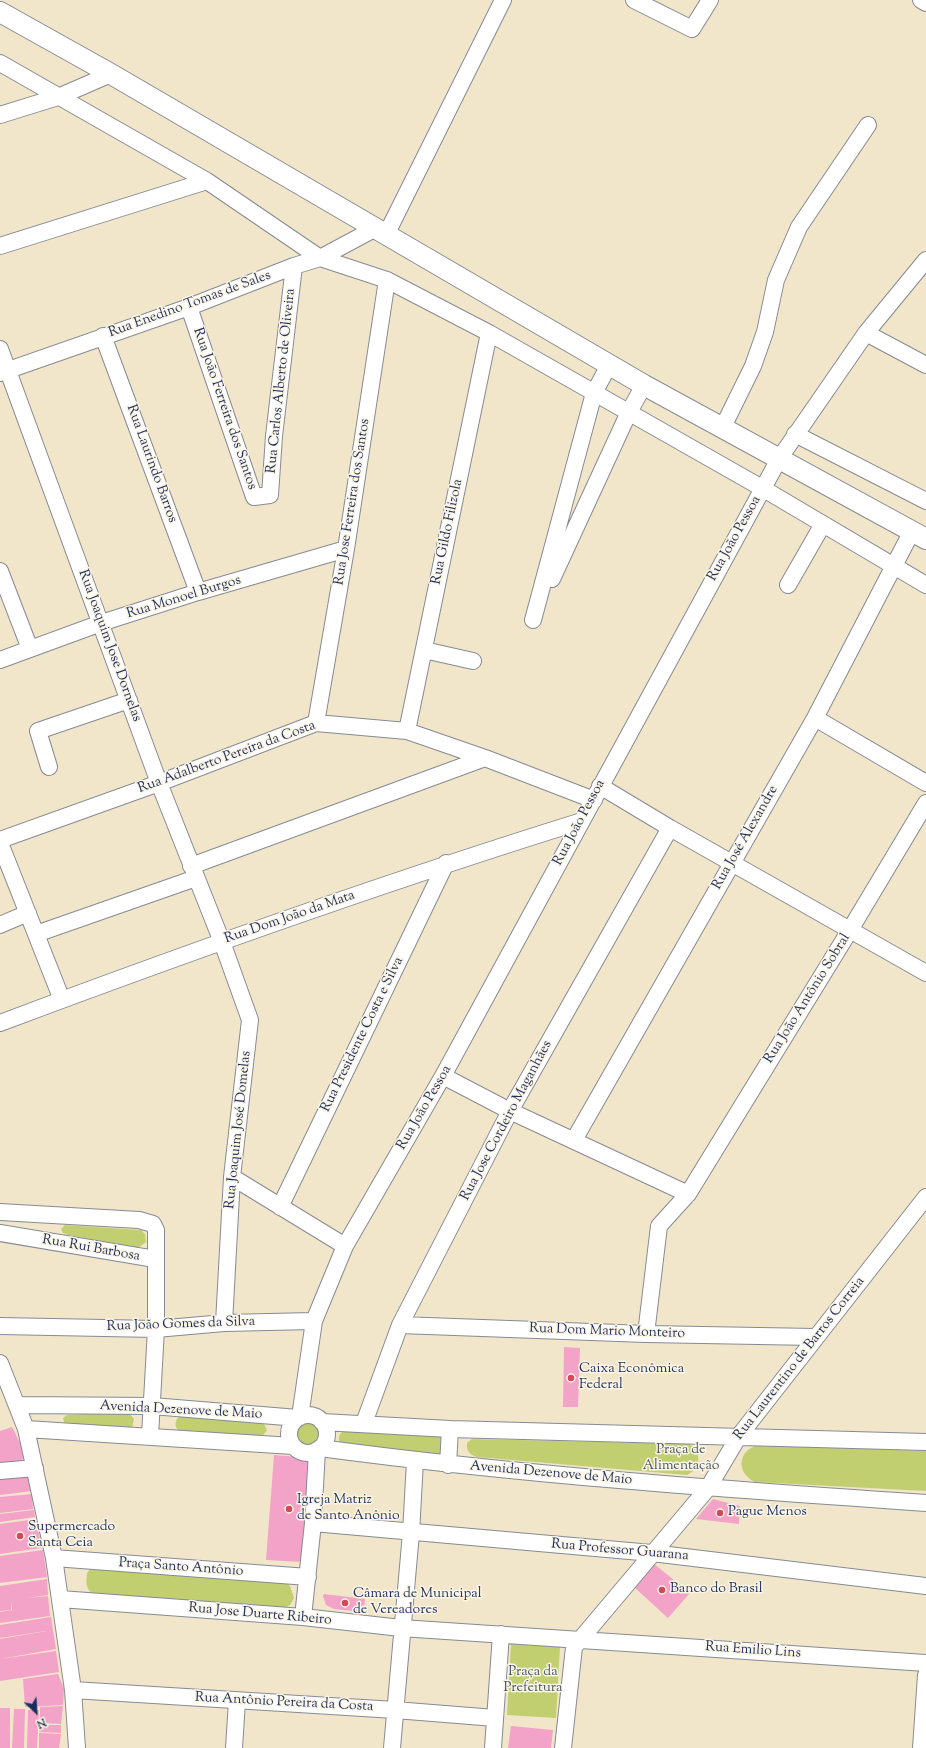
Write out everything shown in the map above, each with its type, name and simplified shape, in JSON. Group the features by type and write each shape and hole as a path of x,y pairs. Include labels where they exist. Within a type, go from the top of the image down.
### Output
{"main road":[{"path":"0,12 111,74 644,385 919,535"}],"street":[{"path":"381,232 502,0"},
{"path":"634,0 692,29 710,0"},
{"path":"921,0 926,2"},
{"path":"0,63 207,181 320,258 387,280 489,333 762,488 926,585"},
{"path":"0,115 58,97 111,74"},
{"path":"723,427 753,366 765,332 776,280 799,227 868,125"},
{"path":"0,246 207,181"},
{"name":"Rua Enedino Tomas de Sales","path":"4,372 189,307 294,266 320,258 381,232"},
{"name":"Rua João Pessoa","path":"299,1418 314,1321 345,1246 443,1076 779,459 866,333 926,260"},
{"name":"Rua Carlos Alberto de Oliveira","path":"270,495 274,436 294,266"},
{"name":"Rua Jose Ferreira dos Santos","path":"316,723 346,549 387,280"},
{"name":"Rua João Ferreira dos Santos","path":"189,307 254,497 270,495"},
{"name":"Rua Gildo Filizola","path":"407,731 489,333"},
{"path":"866,333 926,365"},
{"name":"Rua Laurindo Barros","path":"103,336 198,592"},
{"name":"Rua Joaquim Jose Dornelas","path":"0,350 4,372 101,623 159,783 222,942"},
{"path":"609,365 594,393 533,620 628,412 644,385"},
{"path":"795,434 926,501"},
{"path":"788,585 823,524"},
{"name":"Rua José Alexandre","path":"574,1140 815,718 894,566 919,535"},
{"name":"Rua Monoel Burgos","path":"0,660 101,623 198,592 346,549"},
{"path":"0,571 30,649"},
{"path":"424,650 473,661"},
{"path":"49,767 37,726 129,700"},
{"path":"815,718 926,783"},
{"name":"Rua Adalberto Pereira da Costa","path":"0,840 159,783 316,723 407,731 485,758 597,793 670,828 926,973"},
{"path":"36,934 485,758"},
{"name":"Rua João Antônio Sobral","path":"646,1334 659,1226 688,1194 850,930 926,802"},
{"name":"Rua Dom João da Mata","path":"0,1023 222,942 446,863 582,821"},
{"name":"Rua Jose Cordeiro Maganhães","path":"364,1423 400,1325 510,1111 670,828"},
{"path":"0,843 62,1000"},
{"name":"Rua Presidente Costa e Silva","path":"280,1207 446,863"},
{"path":"0,925 28,913"},
{"name":"Rua Joaquim José Domelas","path":"222,942 250,1020 232,1177 224,1323"},
{"path":"443,1076 510,1111 688,1194"},
{"path":"232,1177 345,1246"},
{"name":"Rua Laurentino de Barros Correia","path":"563,1748 574,1647 708,1488 739,1436 926,1197"},
{"name":"Rua Rui Barbosa","path":"0,1212 147,1221 153,1224 156,1230 156,1329 150,1436"},
{"name":"Rua Rui Barbosa","path":"0,1233 155,1259"},
{"name":"Rua João Gomes da Silva","path":"0,1326 156,1329 224,1323 314,1321"},
{"name":"Rua Dom Mario Monteiro","path":"400,1325 646,1334 815,1337"},
{"path":"0,1363 26,1429 54,1558 73,1690 77,1748"},
{"name":"Avenida Dezenove de Maio","path":"17,1405 152,1406 299,1418"},
{"path":"322,1422 326,1436 325,1441 318,1449 304,1452 293,1446 289,1431 292,1424 299,1418 313,1416 322,1422 364,1423 450,1429 926,1442"},
{"name":"Avenida Dezenove de Maio","path":"26,1429 293,1446"},
{"path":"448,1465 450,1429"},
{"path":"303,1617 313,1523 318,1449"},
{"name":"Avenida Dezenove de Maio","path":"318,1449 448,1465 708,1488 926,1503"},
{"path":"392,1748 401,1628 411,1533 414,1461"},
{"path":"0,1472 35,1468"},
{"name":"Rua Professor Guarana","path":"313,1523 411,1533 652,1553 926,1586"},
{"name":"Praça Santo Antônio","path":"54,1558 308,1577"},
{"name":"Rua Jose Duarte Ribeiro","path":"60,1599 303,1617 401,1628 580,1639"},
{"path":"493,1748 501,1634"},
{"name":"Rua Emilio Lins","path":"580,1639 926,1663"},
{"path":"921,1748 926,1675"},
{"name":"Rua Antônio Pereira da Costa","path":"73,1690 395,1710 495,1718"},
{"path":"234,1748 237,1701"}],"green space":[{"path":"65,1225 141,1230 145,1234 146,1242 138,1248 68,1235 63,1233 61,1229"},
{"path":"128,1412 134,1419 132,1428 65,1426 63,1418 67,1415"},
{"path":"181,1415 263,1422 267,1430 261,1438 180,1432 176,1428 176,1423 177,1419"},
{"path":"308,1421 318,1424 321,1434 318,1444 308,1447 298,1444 295,1434 298,1424"},
{"path":"346,1429 442,1436 443,1451 439,1457 340,1443 340,1435"},
{"name":"Praça de Alimentação","path":"472,1439 689,1444 696,1450 698,1465 687,1475 477,1457 470,1454 467,1448 467,1443"},
{"path":"758,1445 926,1451 926,1491 755,1482 744,1473 742,1462 746,1452"},
{"path":"91,1568 286,1582 290,1586 294,1598 290,1605 284,1608 94,1595 89,1590 86,1583 87,1573"},
{"name":"Praça da Prefeitura","path":"511,1644 560,1647 556,1718 507,1715"}],"building":[{"name":"Caixa Econômica Federal","path":"564,1347 580,1348 578,1407 563,1407"},
{"path":"12,1427 25,1453 21,1463 0,1464 0,1431"},
{"name":"Igreja Matriz de Santo Anônio","path":"274,1455 312,1458 304,1562 266,1560"},
{"path":"31,1476 33,1491 0,1495 0,1479"},
{"path":"32,1494 33,1509 0,1513 0,1497"},
{"name":"Pague Menos","path":"713,1499 740,1506 739,1524 696,1519"},
{"path":"34,1510 35,1517 0,1522 0,1514"},
{"name":"Supermercado Santa Ceia","path":"37,1519 41,1548 0,1554 0,1524"},
{"path":"43,1550 47,1577 0,1583 0,1556"},
{"name":"Banco do Brasil","path":"653,1563 690,1593 668,1618 635,1588"},
{"path":"47,1579 48,1595 28,1598 48,1596 50,1616 0,1623 0,1612 12,1610 11,1601 11,1610 0,1611 0,1586"},
{"name":"Câmara de Municipal de Vereadores","path":"324,1594 365,1599 364,1612 334,1609 326,1605 323,1596"},
{"path":"51,1617 53,1630 0,1638 0,1625"},
{"path":"53,1630 56,1649 0,1659 0,1639"},
{"path":"56,1651 59,1672 0,1681 0,1659"},
{"path":"58,1674 64,1689 63,1705 25,1707 23,1679"},
{"path":"63,1706 61,1724 40,1723 40,1707"},
{"path":"0,1708 10,1708 10,1748 0,1748"},
{"path":"14,1709 25,1709 24,1748 12,1748"},
{"path":"28,1710 39,1710 37,1748 27,1748"},
{"path":"40,1725 61,1725 61,1733 39,1732"},
{"path":"511,1726 553,1730 551,1748 508,1748"},
{"path":"39,1733 61,1734 59,1748 39,1748"}],"place":[{"name":"Caixa Econômica Federal","path":"571,1378"},
{"name":"Igreja Matriz de Santo Anônio","path":"289,1509"},
{"name":"Pague Menos","path":"720,1513"},
{"name":"Supermercado Santa Ceia","path":"20,1536"},
{"name":"Banco do Brasil","path":"662,1590"},
{"name":"Câmara de Municipal de Vereadores","path":"345,1603"}]}
